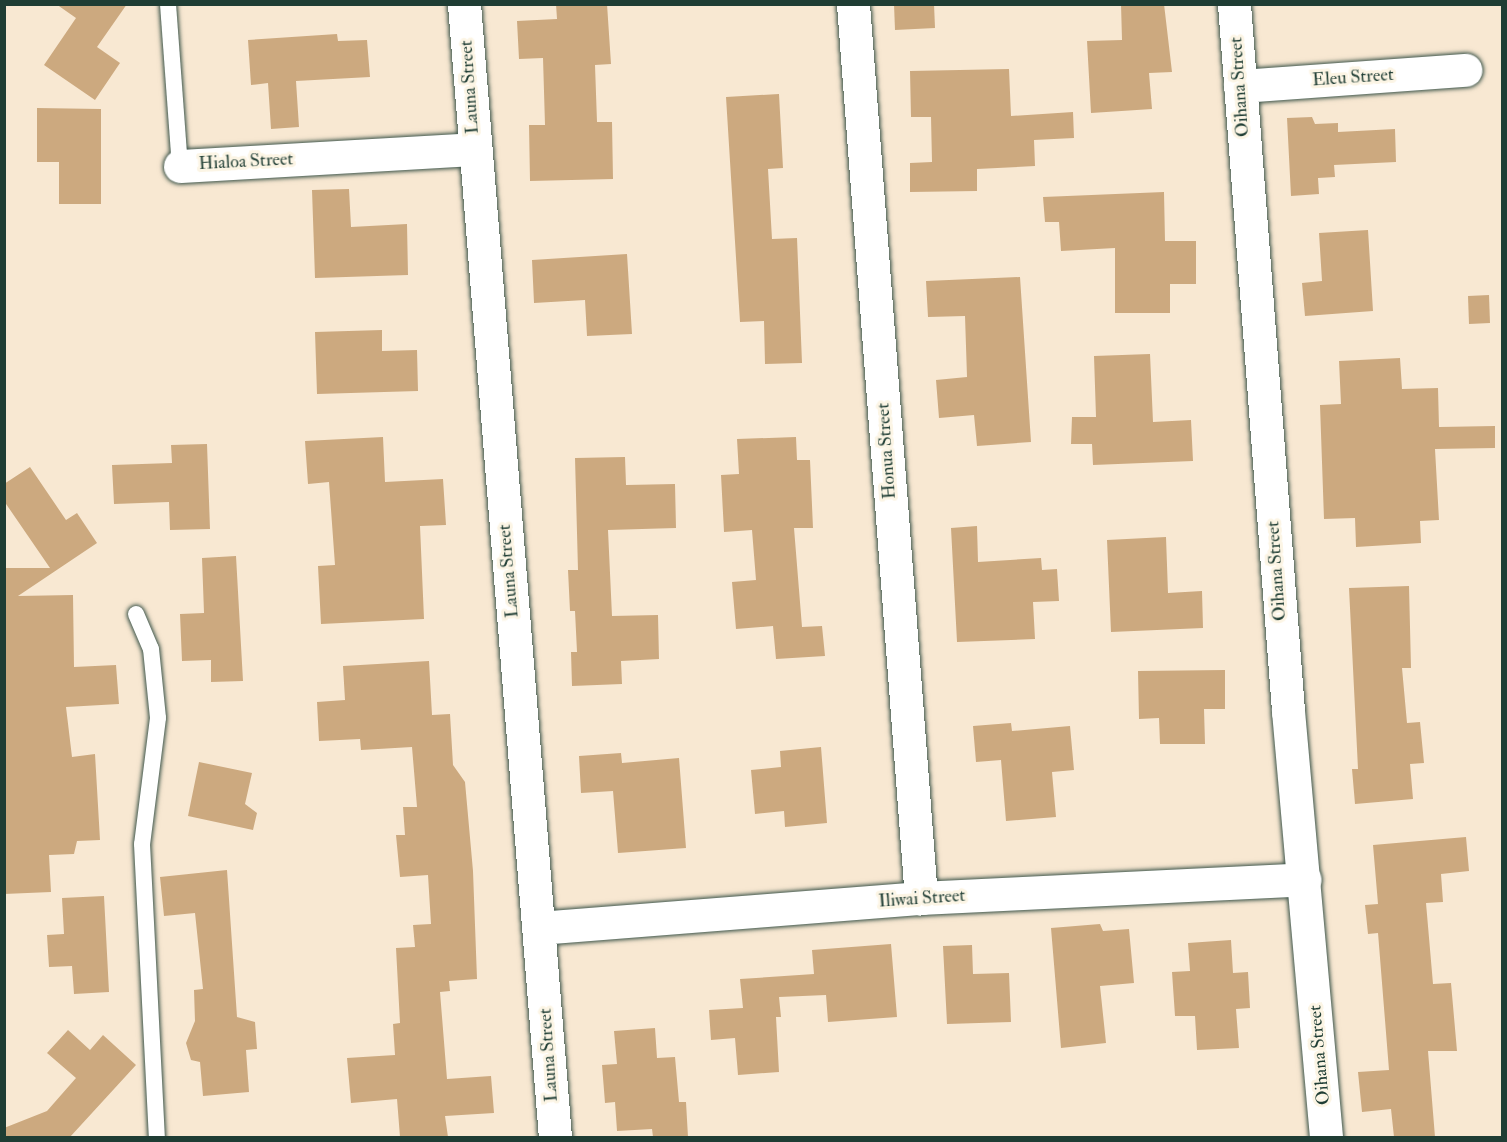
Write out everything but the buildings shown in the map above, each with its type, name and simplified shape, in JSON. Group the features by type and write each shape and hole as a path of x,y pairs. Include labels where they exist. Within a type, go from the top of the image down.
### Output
{"street":[{"name":"Launa Street","path":"464,4 555,1137"},
{"name":"Honua Street","path":"853,4 921,898"},
{"name":"Oihana Street","path":"1234,4 1288,711 1305,879 1326,1137"},
{"name":"Eleu Street","path":"1240,86 1465,70"},
{"name":"Hialoa Street","path":"180,166 474,149"},
{"name":"Iliwai Street","path":"539,928 921,898 1305,879"}],"lane":[{"name":"Hialoa Street","path":"168,4 180,166"},
{"path":"136,614 151,649 158,718 142,844 157,1137"}]}
